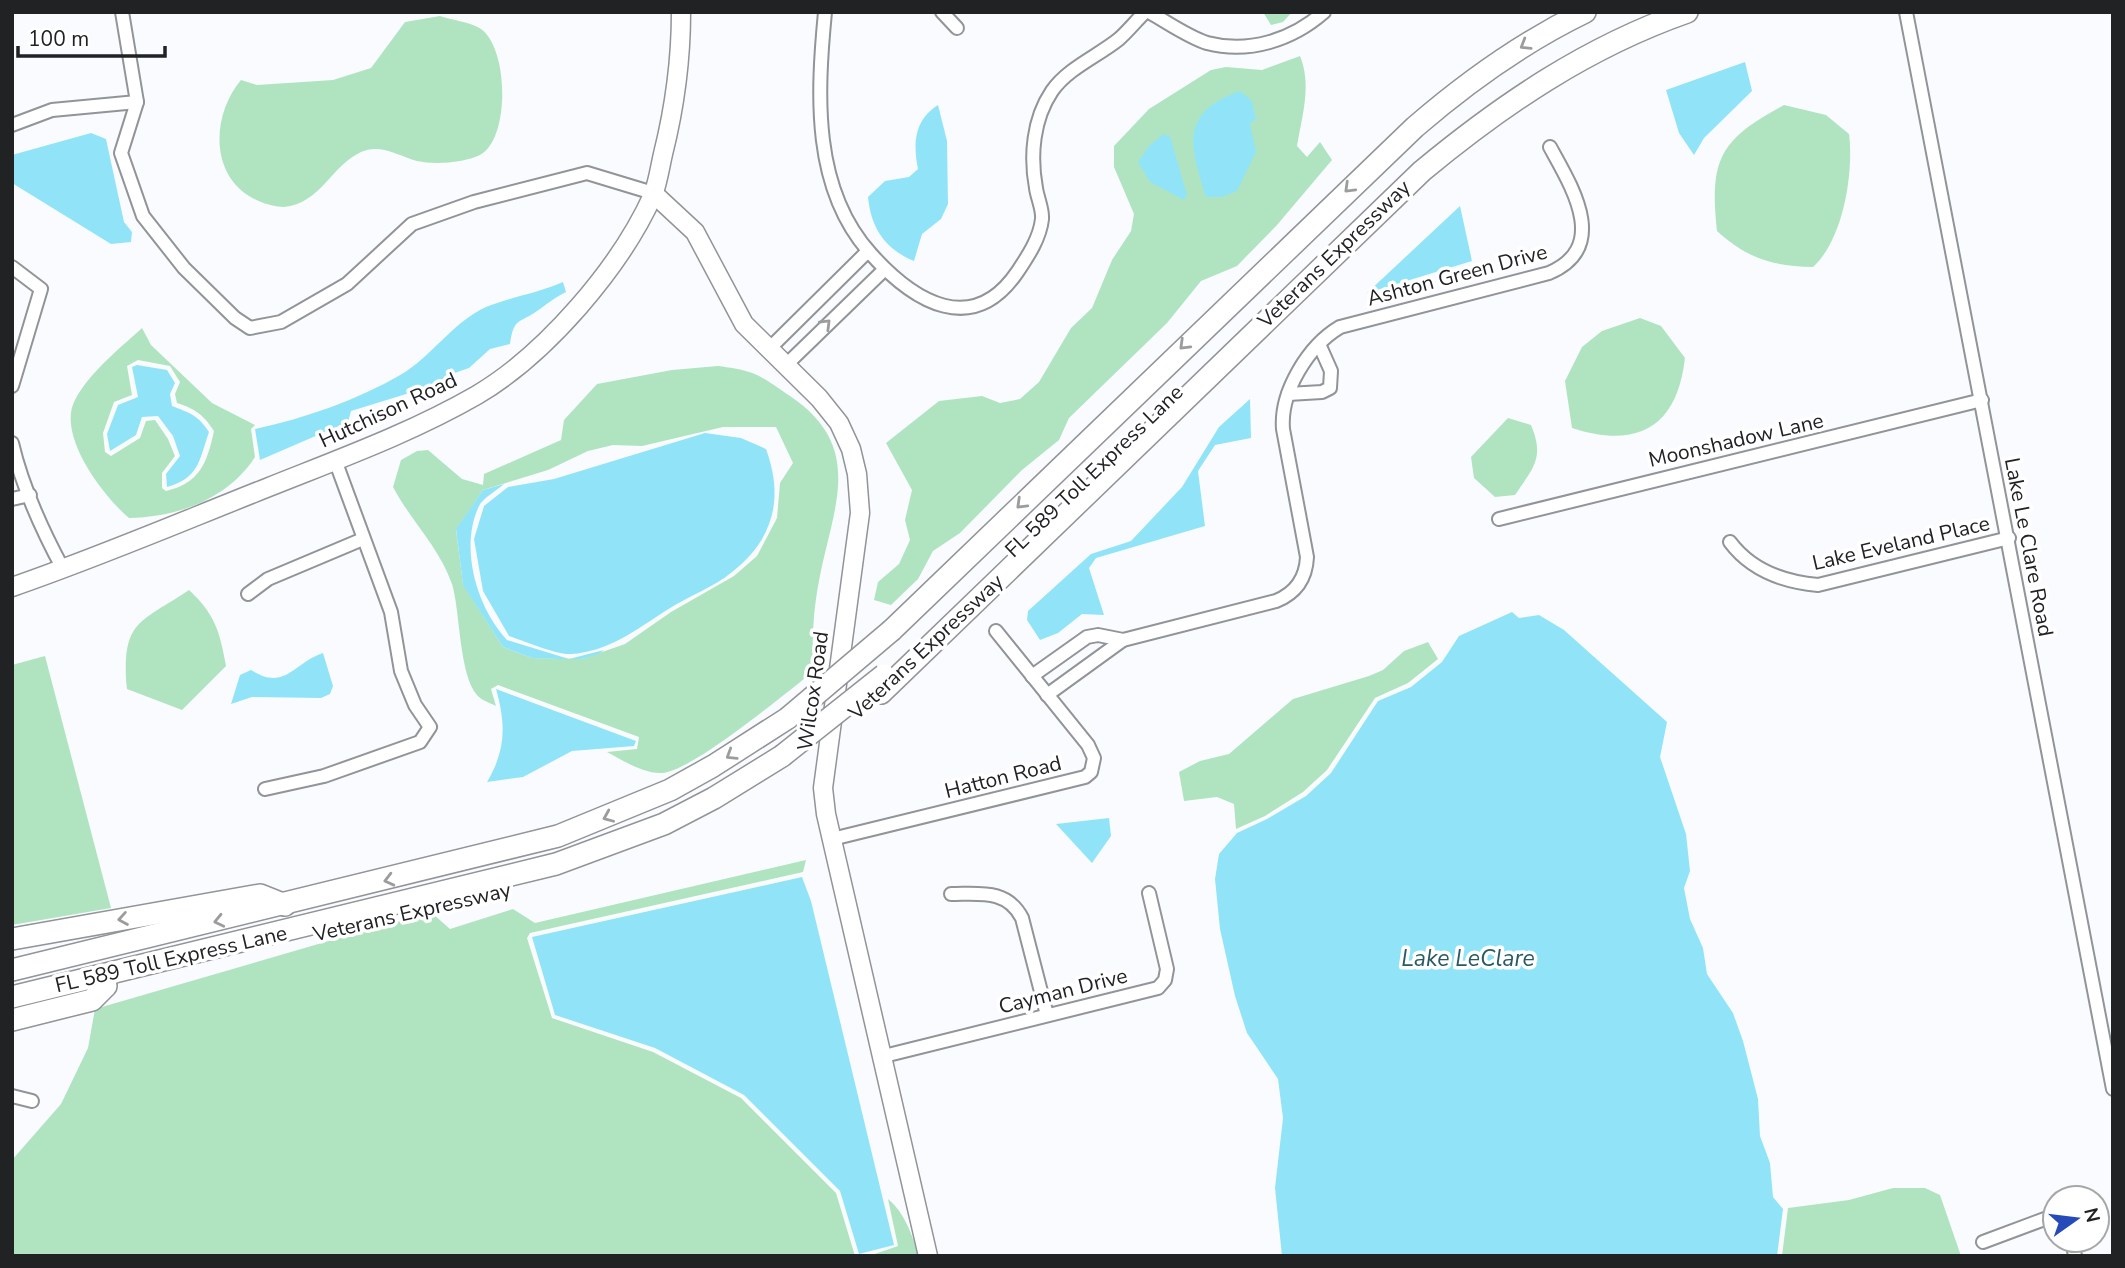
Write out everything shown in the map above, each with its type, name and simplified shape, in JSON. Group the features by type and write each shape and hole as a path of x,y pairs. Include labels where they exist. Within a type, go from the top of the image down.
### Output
{"highway":[{"name":"Veterans Expressway","path":"12,970 520,848 584,826 670,790 713,766 788,718 892,630 1406,135 1483,72 1585,12"},
{"name":"FL 589 Toll Express Lane","path":"882,684 1418,158 1532,74 1596,38 1655,12"},
{"name":"Veterans Expressway","path":"12,1008 529,884 594,864 669,834 781,763 882,684 1422,171 1476,126 1538,83 1602,48 1687,12"},
{"name":"FL 589 Toll Express Lane","path":"12,997 523,874 567,861 664,824 781,763"},
{"path":"12,939 260,895 285,905"},
{"path":"12,1020 92,1000 106,986"}],"street":[{"path":"121,12 137,102 121,153 143,216 184,268 235,318 250,328 281,322 347,284 412,224 474,202 587,173 653,194"},
{"name":"Hutchison Road","path":"12,587 335,460 437,416 479,393 518,366 559,329 595,287 653,194 676,100 681,12"},
{"path":"825,12 821,142 835,194 856,237 884,269 926,300 957,310 987,304 1009,284 1032,250 1042,217 1031,158 1038,124 1052,90 1091,57 1119,39 1147,12 1206,42 1241,48 1278,40 1324,12"},
{"path":"942,12 957,28"},
{"name":"Lake Le Clare Road","path":"1906,12 2113,1088"},
{"path":"12,125 52,110 137,102"},
{"name":"Ashton Green Drive","path":"1047,695 1123,640 1276,601 1290,594 1301,581 1307,557 1283,429 1282,412 1288,394 1319,344 1332,332 1349,324 1549,273 1565,264 1580,244 1582,220 1572,189 1550,147"},
{"name":"Wilcox Road","path":"653,194 695,232 744,324 770,348 839,423 851,449 857,474 860,513 823,788 880,1057 928,1256"},
{"path":"770,348 868,251"},
{"path":"12,267 41,289 12,386"},
{"path":"786,365 884,269"},
{"path":"836,282 848,280 854,286 856,295"},
{"path":"1288,394 1322,392 1330,388 1331,371 1319,344"},
{"name":"Moonshadow Lane","path":"1499,519 1982,400"},
{"path":"12,443 49,543 63,569"},
{"path":"265,789 324,776 420,742 430,727 415,705 401,671 391,612 335,460"},
{"path":"12,499 30,495"},
{"name":"Lake Eveland Place","path":"1730,542 1741,557 1768,572 1792,583 1818,585 2009,538"},
{"path":"248,594 268,579 363,539"},
{"name":"Hatton Road","path":"832,839 1085,777 1094,765 1092,752 996,631"},
{"name":"Ashton Green Drive","path":"1032,676 1092,636 1123,640"},
{"path":"1071,648 1083,667"},
{"name":"Cayman Drive","path":"880,1057 1158,988 1165,979 1167,969 1149,893"},
{"path":"951,894 1001,895 1016,906 1022,918 1047,1015"},
{"path":"12,1096 32,1101"},
{"path":"1983,1242 2041,1220"}],"green space":[{"path":"1263,12 1292,12 1283,22 1271,25"},
{"path":"440,16 481,29 497,55 501,73 501,113 490,146 480,155 458,161 432,163 417,161 389,151 368,150 341,166 307,199 284,207 257,200 236,185 227,172 219,141 225,109 241,80 257,85 333,80 371,68 405,22"},
{"path":"1300,56 1306,89 1297,146 1307,157 1320,142 1332,160 1277,225 1237,266 1201,281 1167,323 1069,418 1059,440 1022,470 960,533 933,551 918,579 891,605 874,600 878,582 899,564 910,540 905,520 912,490 886,443 939,401 982,396 1000,403 1020,399 1039,382 1071,328 1092,308 1112,260 1131,231 1134,214 1114,167 1114,146 1149,109 1211,70 1226,67 1262,70"},
{"path":"1784,105 1826,115 1849,134 1850,167 1844,205 1832,240 1813,267 1785,265 1761,259 1728,241 1717,231 1715,186 1724,154 1745,129"},
{"path":"1640,318 1661,326 1685,358 1681,382 1673,401 1663,416 1650,427 1634,434 1595,434 1572,428 1565,381 1582,347 1602,331"},
{"path":"142,328 151,345 212,403 255,425 251,429 255,457 231,484 200,503 166,514 129,518 107,496 86,464 77,447 71,414 75,400 88,380","holes":["138,360 170,366 180,382 175,394 177,403 198,413 214,431 200,470 187,483 166,491 162,488 162,473 175,456 168,439 155,420 146,421 140,438 111,456 105,452 103,433 114,402 132,395 127,366"]},
{"path":"718,366 750,372 771,383 814,416 829,437 836,458 838,481 836,505 815,604 813,672 716,746 676,769 655,773 607,752 637,749 639,737 498,685 491,689 496,706 477,695 471,686 463,658 452,584 440,558 393,487 401,460 417,451 428,450 462,479 483,485 484,474 561,440 564,420 597,384 672,370","holes":["723,427 776,427 793,463 780,483 777,518 757,556 734,576 671,612 625,644 582,659 532,658 503,647 463,584 456,530 483,490 548,470 588,451 613,445 642,446"]},
{"path":"1508,418 1531,425 1537,455 1532,470 1515,495 1495,497 1474,478 1471,457"},
{"path":"189,590 205,607 215,624 226,666 182,710 127,689 126,666 127,649 137,626"},
{"path":"1428,642 1438,659 1408,683 1375,698 1327,770 1303,792 1265,816 1236,829 1234,804 1217,797 1184,801 1179,772 1200,761 1229,754 1293,699 1369,676 1383,670 1404,651"},
{"path":"45,656 111,908 12,925 12,665"},
{"path":"806,860 803,872 530,933 527,938 552,1018 653,1052 741,1098 836,1193 855,1256 12,1256 12,1160 61,1104 88,1048 95,1009 387,924 433,914 450,929 513,909 535,923"},
{"path":"1893,1188 1925,1188 1940,1195 1961,1256 1782,1256 1788,1208 1849,1200"},
{"path":"888,1199 911,1232 919,1256 869,1256 898,1246"}],"water":[{"path":"1745,62 1752,91 1704,138 1694,155 1679,133 1666,90"},
{"path":"1240,91 1252,101 1256,120 1250,123 1256,152 1237,191 1222,197 1206,197 1194,146 1198,120 1220,100"},
{"path":"938,105 947,141 948,204 941,219 922,234 914,261 887,244 881,236 872,218 868,197 885,181 909,177 918,169 917,133 924,118"},
{"path":"1166,132 1164,135 1170,136 1187,195 1184,200 1150,182 1138,162 1149,146"},
{"path":"91,133 106,139 124,222 132,232 131,242 111,244 12,183 12,155"},
{"path":"1460,206 1472,261 1367,293"},
{"path":"563,282 566,292 518,322 513,329 510,344 490,349 469,368 449,375 432,386 351,411 348,422 260,460 255,429 312,414 367,392 413,367 474,313"},
{"path":"137,365 167,370 175,383 170,394 172,406 193,415 209,432 200,460 192,473 186,479 167,487 166,474 180,456 173,436 158,416 142,417 136,435 110,451 107,434 118,405 138,397 132,367"},
{"path":"1250,399 1251,438 1215,445 1198,471 1205,526 1096,558 1089,568 1104,615 1082,614 1058,633 1040,640 1027,620 1028,611 1091,554 1131,541 1182,487 1219,427"},
{"path":"705,433 741,438 766,449 774,484 772,516 758,546 746,559 717,583 622,638 597,649 565,654 509,636 483,591 474,539 484,506 508,487 554,479"},
{"path":"504,484 481,503 473,523 471,558 480,595 496,627 507,640 569,659 532,658 503,647 463,585 456,529 483,490"},
{"name":"Lake LeClare","path":"1512,612 1519,618 1539,615 1564,630 1667,722 1660,757 1686,834 1690,871 1684,888 1690,919 1703,948 1707,974 1733,1013 1758,1099 1760,1136 1770,1163 1773,1197 1783,1209 1777,1256 1282,1256 1275,1188 1283,1118 1278,1079 1247,1033 1235,996 1220,929 1215,879 1219,854 1237,833 1306,796 1331,773 1378,701 1411,687 1442,662 1459,636"},
{"path":"604,650 582,659 569,659"},
{"path":"323,653 333,686 330,694 321,698 252,697 231,704 240,675 251,670 263,676 281,677"},
{"path":"496,689 636,741 634,746 572,751 523,777 487,782 501,748 503,725"},
{"path":"1109,818 1111,836 1092,863 1056,824"},
{"path":"802,877 811,901 894,1245 859,1254 840,1191 744,1095 655,1048 555,1015 532,937"}]}
